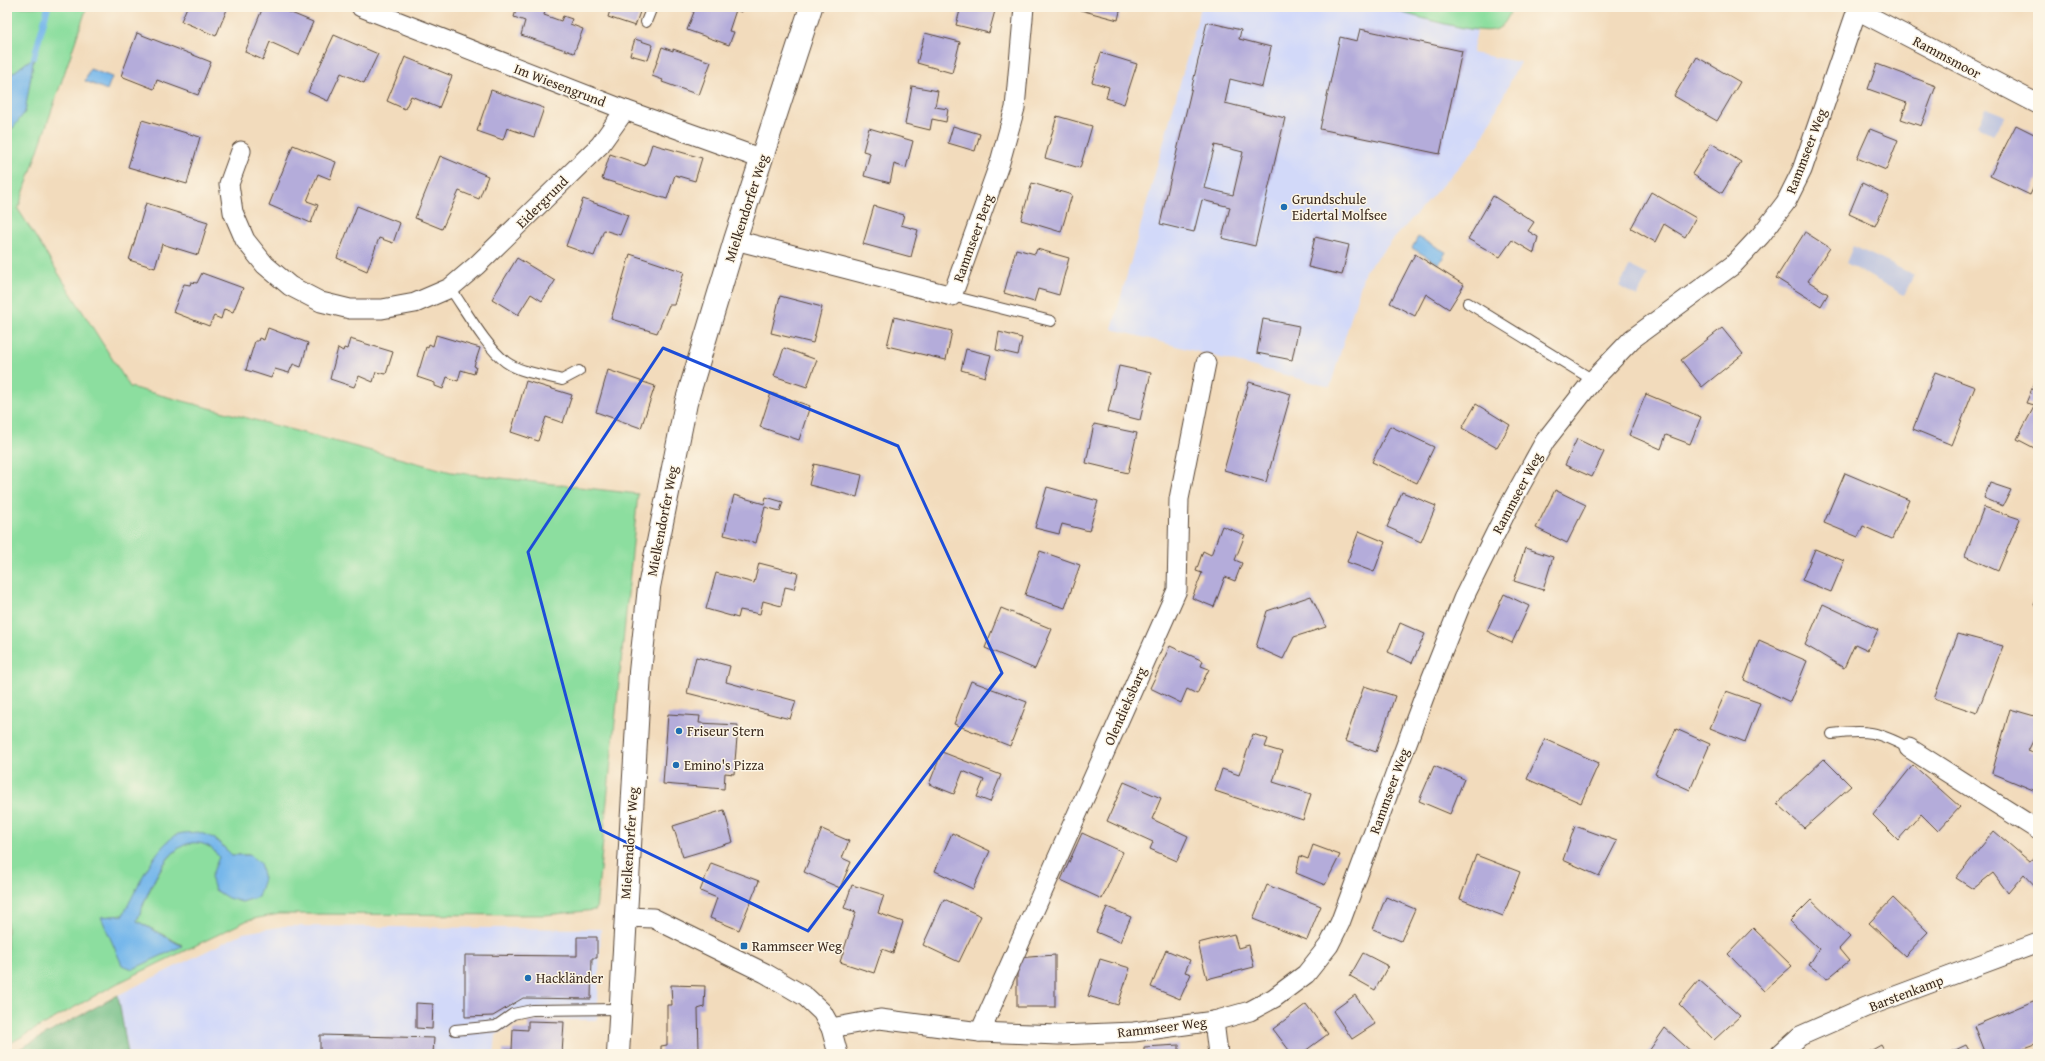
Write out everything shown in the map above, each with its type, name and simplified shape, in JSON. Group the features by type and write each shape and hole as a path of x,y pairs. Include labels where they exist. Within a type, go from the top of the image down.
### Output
{"street":[{"name":"Im Wiesengrund","path":"361,7 401,15 625,110 762,159"},
{"name":"Mielkendorfer Weg","path":"618,1054 640,672 649,587 686,403 735,240 812,7"},
{"name":"Rammseer Berg","path":"735,240 952,296 1000,162 1015,108 1024,7"},
{"name":"Rammsmoor","path":"1857,8 2038,104"},
{"name":"Rammseer Weg","path":"831,1028 880,1019 980,1032 1059,1036 1134,1032 1214,1021 1250,1011 1274,998 1306,974 1329,945 1340,923 1424,696 1463,599 1508,508 1545,441 1592,380 1632,339 1733,265 1762,235 1786,202 1802,170 1857,8"},
{"name":"Eidergrund","path":"241,151 229,184 232,212 245,240 265,265 290,286 321,302 350,310 382,310 415,303 450,288 477,265 600,145 625,110"},
{"name":"Olendieksbarg","path":"980,1032 1177,590 1179,499 1206,363"},
{"path":"1909,748 2038,830"},
{"path":"625,917 653,918 765,972 806,997 822,1012 831,1028 838,1054"},
{"name":"Barstenkamp","path":"1780,1054 1800,1036 1866,1007 2038,943"},
{"path":"1214,1021 1218,1054"}],"lane":[{"path":"646,22 652,7"},
{"path":"450,288 492,348 507,362 526,371 562,380 579,371"},
{"path":"952,296 1051,321"},
{"path":"1468,303 1592,380"},
{"path":"1832,734 1854,731 1872,732 1909,748"},
{"path":"455,1030 496,1026 513,1014 532,1010 620,1009"}],"highlighted area":[{"path":"663,348 898,446 1002,673 808,931 601,830 528,552"}],"shaded area":[{"name":"Grundschule Eidertal Molfsee","path":"1201,7 1382,7 1477,31 1472,53 1520,62 1480,143 1365,271 1330,387 1112,329"},
{"path":"1986,108 2006,116 1993,135 1978,126"},
{"path":"1853,246 1914,275 1904,295 1846,263"},
{"path":"1630,266 1648,275 1637,297 1619,286"},
{"path":"285,926 601,929 597,1020 522,1020 496,1035 494,1054 128,1054 118,995 243,933"}],"green space":[{"path":"7,7 87,7 18,209 130,387 451,472 638,494 596,910 545,915 279,914 248,920 116,984 7,1045 7,128 13,128 34,58 10,75 7,74","holes":["178,834 214,838 232,855 249,855 219,857 213,849 195,842 183,846 172,854 162,867 147,896 137,921 182,945 102,917 123,915"]},
{"path":"1382,7 1512,7 1508,18 1501,27 1494,30 1485,31 1456,27"},
{"path":"118,995 128,1054 10,1054"}],"water":[{"path":"34,57 25,112 13,128 7,128 7,74 10,75"},
{"path":"90,69 112,77 107,90 85,81"},
{"path":"1418,237 1446,252 1439,264 1412,248"},
{"path":"198,832 214,838 232,855 249,855 260,863 264,879 258,897 242,902 228,898 215,890 211,877 219,857 208,846 194,843 182,846 171,855 162,867 147,896 137,921 182,946 133,969 122,965 101,917 123,915 145,872 159,850 178,834"}],"building":[{"path":"187,7 228,7 216,36 181,21"},
{"path":"263,7 277,7 313,22 299,55 270,42 263,60 245,52"},
{"path":"517,7 530,10 531,7 534,7 545,11 544,15 561,21 563,16 572,19 570,24 583,29 574,53 521,35 525,21 514,17"},
{"path":"611,7 619,9 619,7 641,9 635,26 608,17"},
{"path":"691,7 743,7 741,12 736,10 729,31 734,32 729,45 687,30 694,12 690,10"},
{"path":"961,7 996,7 989,33 956,25"},
{"path":"1069,7 1121,7 1118,20"},
{"path":"1207,22 1241,30 1239,39 1271,47 1262,87 1230,79 1225,103 1285,118 1255,246 1222,238 1230,207 1202,200 1194,232 1160,224","holes":["1215,145 1243,152 1233,195 1204,188"]},
{"path":"1360,29 1462,51 1440,154 1320,129 1340,37 1357,41"},
{"path":"137,33 211,62 198,95 157,80 154,89 121,76"},
{"path":"925,33 960,42 952,73 917,63"},
{"path":"334,35 378,54 364,83 341,73 328,101 308,92"},
{"path":"635,39 653,45 648,60 630,55"},
{"path":"662,47 673,51 673,49 711,62 699,95 662,82 663,80 652,76"},
{"path":"1101,53 1137,64 1124,104 1106,98 1109,87 1092,82"},
{"path":"405,57 452,76 439,108 411,96 405,109 387,101"},
{"path":"1697,57 1740,82 1717,121 1674,96"},
{"path":"1877,64 1936,86 1921,126 1901,119 1907,103 1868,89"},
{"path":"912,86 938,91 935,107 948,109 946,122 932,119 930,130 905,124"},
{"path":"491,90 544,108 534,137 507,128 503,140 477,131"},
{"path":"1057,116 1092,126 1080,168 1045,158"},
{"path":"142,120 200,137 187,184 128,167"},
{"path":"2016,125 2038,136 2038,178 2030,195 1990,176"},
{"path":"953,126 980,134 975,151 948,143"},
{"path":"869,128 913,141 906,168 894,164 890,183 864,176 870,153 863,151"},
{"path":"1870,129 1898,140 1886,170 1857,158"},
{"path":"1711,143 1741,162 1722,193 1692,174"},
{"path":"652,144 702,158 695,181 675,175 667,199 602,179 610,154 645,166"},
{"path":"293,145 336,162 330,179 318,174 307,201 318,205 311,223 269,205"},
{"path":"440,156 488,176 479,199 459,191 442,229 415,218"},
{"path":"1032,183 1072,195 1061,232 1021,220"},
{"path":"1862,183 1889,196 1875,226 1849,214"},
{"path":"1651,192 1696,218 1685,237 1664,224 1655,242 1631,228"},
{"path":"1493,196 1534,222 1528,231 1538,237 1534,253 1512,240 1500,257 1468,239"},
{"path":"583,199 628,215 620,235 604,230 594,256 566,246"},
{"path":"146,203 208,222 198,255 162,244 155,268 129,260"},
{"path":"357,206 400,223 393,243 379,238 367,271 337,258"},
{"path":"874,206 904,215 901,225 918,230 911,257 863,244"},
{"path":"1805,232 1830,248 1808,281 1828,294 1821,306 1776,278"},
{"path":"1315,237 1349,245 1342,275 1308,267"},
{"path":"1016,249 1035,254 1037,249 1069,258 1059,295 1038,289 1034,302 1004,293"},
{"path":"630,254 684,272 674,305 669,305 657,333 611,319"},
{"path":"1415,254 1464,285 1449,309 1426,294 1415,316 1390,303"},
{"path":"517,258 555,281 542,301 531,294 518,315 492,299"},
{"path":"202,273 243,288 233,312 224,309 221,319 214,316 209,326 173,312 184,284 190,285 191,282 197,283"},
{"path":"780,296 822,307 813,343 771,333"},
{"path":"894,317 952,331 946,360 887,346"},
{"path":"1263,319 1299,326 1292,360 1257,353"},
{"path":"268,328 308,343 301,367 293,364 289,373 275,369 271,378 246,370 255,341 258,341 259,338 264,340"},
{"path":"1722,328 1743,354 1702,387 1681,360"},
{"path":"999,332 1022,338 1018,355 996,350"},
{"path":"436,335 480,348 474,366 476,367 474,374 461,370 458,381 447,377 443,389 435,386 435,383 417,377 426,347 428,348 429,344 433,346"},
{"path":"350,339 393,352 386,374 376,372 373,382 359,376 354,387 330,379 338,348 343,351 344,348 347,349"},
{"path":"784,348 817,360 807,387 774,376"},
{"path":"966,349 991,355 985,377 961,370"},
{"path":"1119,366 1151,373 1140,420 1108,412"},
{"path":"608,370 655,386 641,428 596,412"},
{"path":"1935,372 1975,387 1952,445 1913,429"},
{"path":"2036,379 2038,380 2038,450 2017,439 2035,405 2026,403"},
{"path":"526,381 572,395 563,423 546,417 538,441 511,432"},
{"path":"1249,382 1291,394 1266,482 1224,470"},
{"path":"771,393 810,406 799,440 760,427"},
{"path":"1646,394 1701,417 1690,444 1666,435 1661,449 1629,435"},
{"path":"1476,404 1510,425 1497,448 1462,428"},
{"path":"1094,424 1137,433 1128,473 1086,463"},
{"path":"1390,426 1434,447 1417,483 1372,462"},
{"path":"1577,439 1604,452 1592,477 1565,465"},
{"path":"814,464 862,475 857,497 809,485"},
{"path":"1845,473 1909,500 1892,539 1863,526 1858,537 1824,523"},
{"path":"1990,483 2011,490 2003,506 1984,498"},
{"path":"1047,487 1098,501 1089,531 1062,524 1059,534 1035,528"},
{"path":"1555,490 1586,505 1567,543 1536,528"},
{"path":"1402,492 1436,506 1421,542 1387,527"},
{"path":"734,495 764,504 766,497 783,502 780,511 765,507 756,543 724,535"},
{"path":"1984,507 2020,519 1998,571 1965,556"},
{"path":"1222,526 1245,535 1235,560 1242,563 1235,581 1225,577 1214,607 1192,598 1202,573 1196,571 1203,551 1211,555"},
{"path":"1359,531 1385,542 1374,572 1347,562"},
{"path":"1525,548 1553,557 1543,590 1514,581"},
{"path":"1815,549 1844,561 1831,592 1802,580"},
{"path":"1040,551 1080,565 1065,608 1025,595"},
{"path":"759,563 798,573 794,589 785,587 781,606 763,601 760,614 740,610 738,618 706,609 716,573 754,583"},
{"path":"1504,594 1529,606 1512,643 1487,631"},
{"path":"1311,596 1326,627 1294,637 1283,659 1256,647 1267,611"},
{"path":"2038,596 2038,607 2034,605"},
{"path":"1823,604 1878,630 1868,650 1855,644 1844,668 1805,645"},
{"path":"1001,608 1052,629 1035,669 985,648"},
{"path":"1400,623 1425,634 1412,663 1388,652"},
{"path":"1958,634 2003,646 1977,713 1934,698"},
{"path":"1759,640 1807,661 1790,702 1744,680"},
{"path":"1170,646 1203,661 1201,666 1209,669 1197,694 1187,689 1181,703 1150,688"},
{"path":"696,657 730,666 726,682 796,701 790,719 687,693"},
{"path":"971,681 1027,702 1010,746 954,724"},
{"path":"1364,686 1395,696 1376,752 1345,741"},
{"path":"1726,691 1760,703 1745,742 1710,728"},
{"path":"2010,709 2038,717 2038,731 2028,751 2038,755 2038,792 1992,773"},
{"path":"668,714 700,716 699,723 738,725 734,774 725,773 724,789 663,784"},
{"path":"1676,729 1710,744 1690,790 1655,774"},
{"path":"1253,734 1268,739 1265,747 1282,752 1273,782 1311,794 1303,820 1215,791 1222,769 1239,775"},
{"path":"1545,739 1599,763 1581,803 1527,779"},
{"path":"942,752 1001,775 990,802 977,797 984,780 963,771 954,794 929,784"},
{"path":"1824,759 1851,786 1804,828 1777,803"},
{"path":"1913,765 1960,807 1938,831 1921,814 1898,840 1873,815"},
{"path":"1434,766 1464,779 1450,814 1419,801"},
{"path":"1124,782 1161,798 1152,819 1188,836 1177,861 1150,849 1153,842 1107,821"},
{"path":"724,810 733,842 683,857 673,826"},
{"path":"1575,826 1617,841 1599,876 1563,860"},
{"path":"822,829 849,841 842,858 851,862 840,888 804,872"},
{"path":"1994,831 2029,861 2038,855 2038,889 2024,874 2008,893 1993,873 1973,889 1956,878"},
{"path":"952,833 990,851 973,889 935,871"},
{"path":"1082,833 1123,852 1102,899 1061,880"},
{"path":"1313,845 1340,855 1325,885 1296,873 1300,856 1308,859"},
{"path":"1476,855 1520,872 1503,916 1460,899"},
{"path":"711,863 759,881 739,930 710,918 717,898 700,891"},
{"path":"852,885 884,895 878,913 903,922 893,953 882,949 874,973 840,962 856,912 844,908"},
{"path":"1267,885 1321,906 1307,940 1253,919"},
{"path":"1386,897 1415,909 1401,941 1373,929"},
{"path":"1893,898 1928,932 1905,956 1869,923"},
{"path":"944,899 981,916 959,962 923,945"},
{"path":"1811,900 1850,937 1839,949 1849,961 1827,979 1809,965 1819,949 1790,921"},
{"path":"1107,907 1131,917 1120,942 1096,932"},
{"path":"1753,928 1792,966 1764,991 1728,954"},
{"path":"1234,934 1238,948 1249,945 1254,967 1207,979 1198,943"},
{"name":"Hackländer","path":"577,937 597,937 597,958 592,958 591,999 523,998 493,1016 465,1017 465,955 577,956"},
{"path":"1166,950 1190,960 1185,972 1191,974 1180,999 1151,987"},
{"path":"1363,953 1388,966 1375,990 1350,976"},
{"path":"1055,955 1055,1007 1017,1007 1017,958"},
{"path":"1100,959 1130,968 1118,1005 1088,996"},
{"path":"1699,980 1740,1016 1714,1040 1679,1004"},
{"path":"671,985 705,986 704,1007 698,1009 699,1050 692,1049 692,1054 661,1054 661,1046 667,1045 667,1005 672,1005"},
{"path":"1355,995 1375,1024 1352,1039 1333,1011"},
{"path":"2038,999 2038,1043 2014,1052 2015,1054 1985,1054 1974,1026"},
{"path":"416,1003 433,1004 432,1029 416,1028"},
{"path":"1306,1004 1328,1034 1301,1054 1292,1054 1273,1029"},
{"path":"528,1021 564,1022 562,1054 503,1054 503,1050 512,1050 513,1029 528,1030"},
{"path":"1665,1028 1694,1054 1647,1054"},
{"path":"320,1035 434,1038 433,1054 320,1054"},
{"path":"1179,1045 1179,1054 1144,1054 1144,1047"},
{"path":"1881,1045 1886,1054 1865,1054"},
{"path":"1966,1045 1971,1054 1947,1054"}],"waterway":[{"path":"34,57 48,7"}],"place":[{"name":"Grundschule Eidertal Molfsee","path":"1284,207"},
{"name":"Friseur Stern","path":"679,731"},
{"name":"Emino's Pizza","path":"676,765"},
{"name":"Rammseer Weg","path":"744,946"},
{"name":"Hackländer","path":"528,978"}]}
